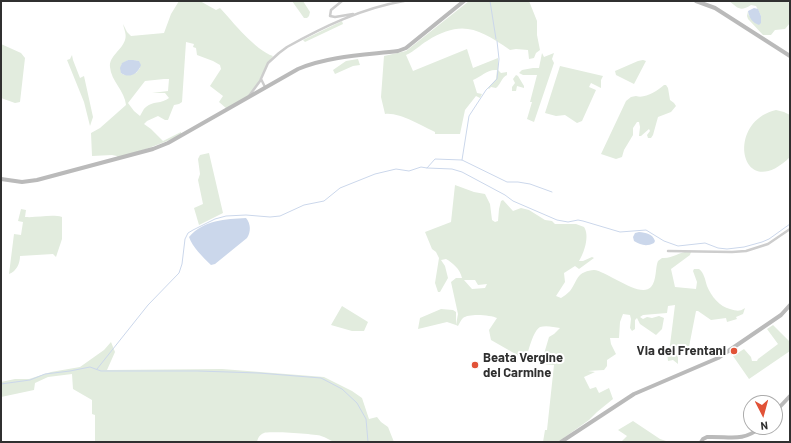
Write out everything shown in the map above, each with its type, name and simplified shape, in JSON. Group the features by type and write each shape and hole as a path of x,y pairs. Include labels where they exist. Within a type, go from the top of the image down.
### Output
{"street":[{"path":"342,1 331,10 330,16 335,17 354,14"},
{"path":"247,98 257,86 268,63 278,53 294,43 354,14 375,7 404,1"},
{"path":"1,179 22,182 37,180 153,149 173,140 265,87 309,64 402,50 464,1"},
{"path":"696,1 715,8 790,56"},
{"path":"261,78 265,87"},
{"path":"668,251 746,251 768,244 790,229"},
{"path":"561,442 634,394 718,358 780,315 790,305"},
{"path":"783,403 790,396"},
{"path":"701,442 703,439 707,438 737,438 746,435"}],"green space":[{"path":"179,1 200,1 216,10 220,8 252,42 266,53 273,56 251,93 227,109 219,102 223,96 210,86 221,69 220,65 197,55 196,48 193,47 194,44 186,42 182,102 174,105 168,120 158,116 144,124 163,141 181,132 181,134 158,145 118,158 117,156 112,155 92,156 91,133 100,128 126,105 110,67 110,63 126,38 123,24 131,36 164,33 171,14","holes":["128,60 139,61 140,68 136,73 124,75 121,73 121,65","169,79 168,91 152,93 165,93 169,98 148,105 140,116 128,103 145,81"]},
{"path":"292,1 303,1 310,12 307,18 304,18"},
{"path":"469,1 529,1 537,21 537,35 540,50 536,53 534,58 529,59 528,50 510,50 489,37 470,29 450,30 439,34 406,55 413,71 467,49 473,68 498,58 498,70 501,73 507,72 507,75 496,88 488,88 496,79 497,70 487,72 473,80 477,93 482,94 480,98 476,96 465,110 460,134 435,134 435,132 404,117 385,114 381,97 384,56 406,51"},
{"path":"729,1 788,1 790,6 790,23 785,29 775,30 771,35 763,35 747,16 748,11 749,16 761,16 756,6 751,5 742,9"},
{"path":"342,21 343,24 305,42 303,40"},
{"path":"1,44 21,53 25,58 20,102 15,103 1,98"},
{"path":"542,53 544,57 554,53 552,59 554,63 534,122 527,119 537,75 523,75 519,73 522,70 539,68"},
{"path":"72,55 80,78 84,76 93,117 90,126 84,102 67,60 70,59"},
{"path":"358,59 360,65 353,66 335,74 333,70 346,61"},
{"path":"643,60 646,61 634,84 616,75 615,71"},
{"path":"560,66 603,76 601,80 601,88 591,83 589,87 596,90 582,121 577,123 565,115 556,116 545,113"},
{"path":"516,75 524,88 517,86 516,91 512,91 512,87 515,83 513,79"},
{"path":"664,85 668,88 670,100 676,106 671,112 658,117 651,138 648,138 647,135 650,131 649,129 639,136 640,127 639,122 637,122 633,128 633,135 624,150 622,157 616,159 601,154 626,101 631,97 640,97 651,94"},
{"path":"776,110 790,115 790,157 773,169 760,172 750,166 745,156 745,143 749,129 760,117"},
{"path":"209,153 223,213 199,225 194,208 203,204 198,180 200,174 198,159 200,155"},
{"path":"455,185 474,192 485,194 490,204 492,220 495,222 498,221 499,209 501,201 503,200 513,211 521,208 529,210 545,220 552,221 555,224 576,224 584,227 586,231 586,240 583,254 579,261 592,257 594,258 579,269 575,266 564,273 565,282 556,296 561,298 570,291 582,273 593,270 639,290 646,290 653,284 658,261 662,258 680,253 691,252 690,255 671,269 675,287 696,289 697,282 693,271 694,269 699,269 703,274 711,294 719,303 726,308 736,311 745,308 743,314 736,317 737,319 727,322 726,318 711,320 696,311 688,352 678,348 678,364 673,360 668,361 667,352 670,345 675,305 668,306 667,313 643,315 640,317 643,319 647,317 652,318 659,316 664,318 662,329 656,335 640,324 637,318 635,320 635,329 632,331 630,328 630,315 623,314 620,322 619,338 610,338 616,354 607,360 607,366 604,370 588,371 595,372 584,377 590,389 596,387 599,393 609,388 613,399 589,420 558,442 543,442 545,430 547,430 554,365 541,364 549,337 560,328 545,326 537,329 531,342 526,360 491,340 489,330 497,318 485,315 470,315 463,318 458,326 456,325 458,314 451,282 456,278 462,278 461,275 458,269 451,262 446,259 441,260 445,266 448,278 440,292 438,292 435,283 439,258 436,252 432,249 425,232 451,222","holes":["464,280 475,280 478,285 487,284 485,288 472,289"]},
{"path":"21,209 26,210 25,217 62,217 62,239 56,257 53,254 20,256 18,266 9,274 14,234 21,235 23,222 18,221"},
{"path":"342,306 368,322 364,331 352,331 331,325"},
{"path":"441,309 453,310 456,312 456,325 447,322 418,329 420,318"},
{"path":"773,325 790,342 790,351 749,379 733,356 744,349 751,357 752,361 757,361 778,344 767,329"},
{"path":"111,342 115,352 107,370 222,369 324,377 352,391 362,398 369,419 377,417 388,427 394,442 335,442 317,435 267,432 259,437 257,442 95,442 95,415 92,414 92,400 73,389 72,374 48,377 35,383 34,390 1,397 1,382 15,379 29,379 51,372 80,367 104,350"},
{"path":"633,421 660,439 669,442 621,442 627,436 618,430"}],"water":[{"path":"754,8 758,9 761,16 761,23 759,25 749,16 748,11"},
{"path":"128,60 139,61 141,65 138,71 133,75 127,76 121,73 120,68 122,63"},
{"path":"246,218 250,228 247,238 215,264 211,265 201,255 189,237 195,231 208,224 223,220"},
{"path":"639,232 650,235 654,238 654,243 644,245 634,241 633,237 635,233"}],"waterway":[{"path":"490,1 496,39"},
{"path":"462,160 469,116 486,90 497,79 499,59 497,41"},
{"path":"97,369 148,305 179,273 182,264 185,239 188,233 215,219 226,216 246,215 270,217 280,216 304,205 324,201 340,188 375,174 396,169 409,171 421,167 427,168 435,159 462,160 507,182 530,184 552,192"},
{"path":"427,168 452,169 462,172 505,195 513,201 557,220 568,222 578,220 620,232 646,230 664,241 678,246 705,243 718,248 727,249 744,247 769,239 790,224"},
{"path":"1,384 30,380 45,374 90,367 101,371 198,371 259,373 321,378 342,389 357,403 366,419 368,442"}],"place":[{"name":"Via dei Frentani","path":"734,351"},
{"name":"Beata Vergine del Carmine","path":"475,365"}]}
